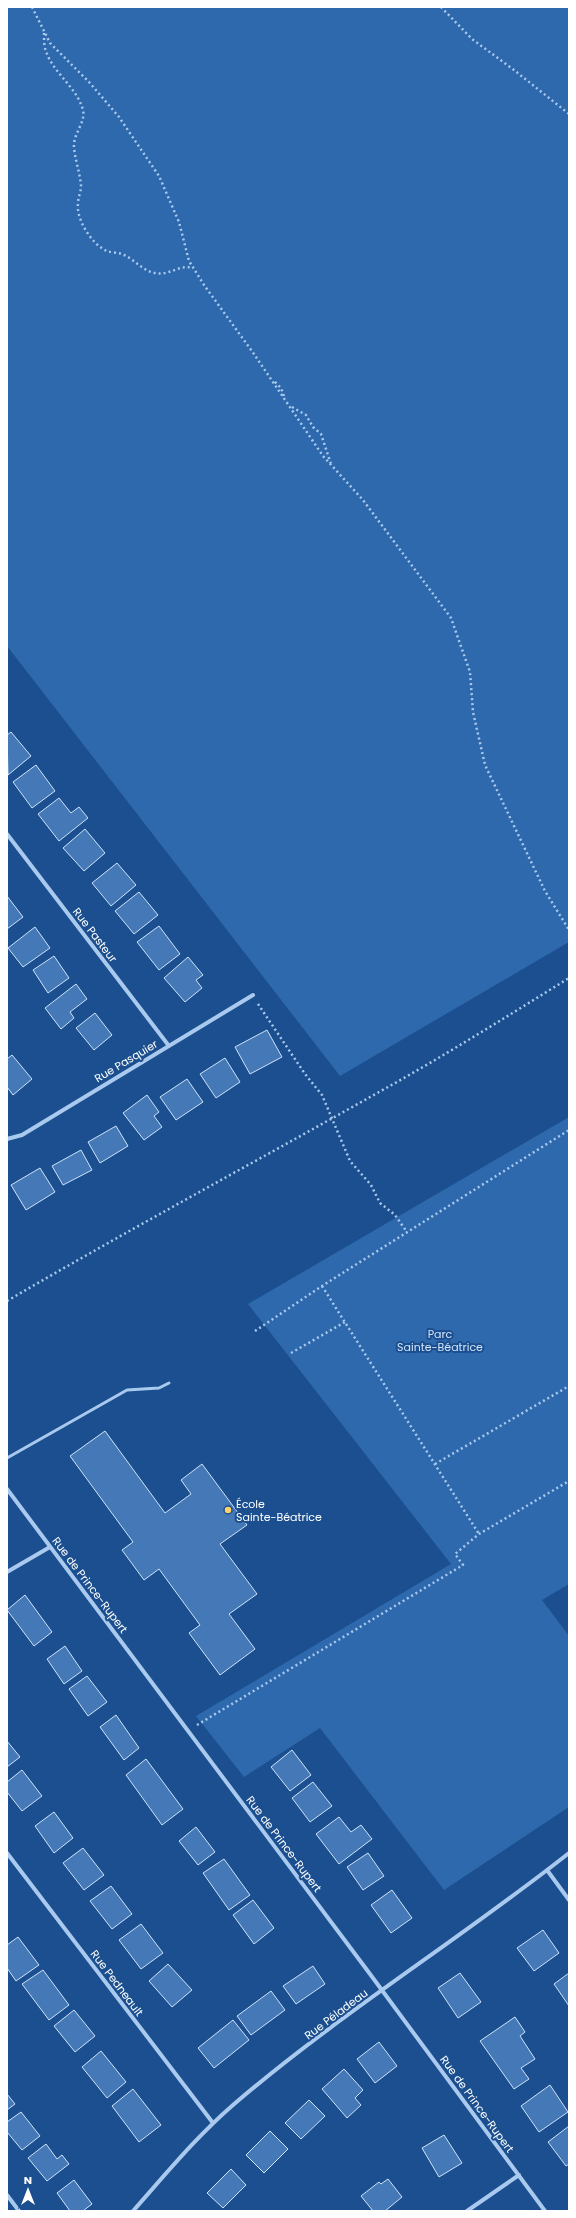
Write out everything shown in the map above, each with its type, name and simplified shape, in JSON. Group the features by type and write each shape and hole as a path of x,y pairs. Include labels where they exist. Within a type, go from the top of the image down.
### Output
{"street":[{"name":"Rue Pasteur","path":"7,834 168,1046"},
{"name":"Rue Pasquier","path":"7,1139 22,1135 252,995"},
{"name":"Rue de Prince-Rupert","path":"7,1489 382,1990 545,2211"},
{"path":"7,1572 50,1547"},
{"name":"Rue Pedneault","path":"7,1853 213,2123"},
{"name":"Rue Péladeau","path":"133,2211 213,2123 292,2057 569,1853"},
{"path":"547,1870 569,1900"},
{"path":"467,2211 519,2175"},
{"path":"7,2195 19,2211"}],"lane":[{"path":"7,1458 127,1390 159,1388 169,1383"}],"path":[{"path":"32,7 50,43 89,82 120,117 159,176 179,222 189,262 193,268 331,465 363,500 451,618 470,672 473,712 485,765 545,891 569,930"},
{"path":"441,7 472,39 569,114"},
{"path":"44,30 46,52 50,61 79,101 83,111 82,120 76,131 74,144 81,187 78,203 82,224 95,241 106,250 123,254 145,270 167,274 181,266 193,268"},
{"path":"289,406 306,415 313,427 321,434 331,465"},
{"path":"7,1301 103,1244 460,1046 569,978"},
{"path":"252,995 305,1074 322,1095 350,1161 371,1185 380,1203 395,1215 407,1232"},
{"path":"255,1331 322,1286 569,1130"},
{"path":"322,1286 479,1534"},
{"path":"291,1353 345,1322"},
{"path":"435,1464 569,1386"},
{"path":"188,1731 463,1565 455,1554 479,1534 569,1481"}],"green space":[{"path":"7,7 569,7 569,942 340,1076 7,646"},
{"name":"Parc Sainte-Béatrice","path":"569,1117 569,1584 542,1600 569,1636 569,1807 444,1890 320,1728 244,1777 196,1716 451,1564 248,1304"}],"building":[{"path":"11,732 31,756 8,775 7,735"},
{"path":"36,765 55,791 32,808 13,782"},
{"path":"59,798 71,813 79,807 88,818 59,841 38,814"},
{"path":"85,829 105,853 84,871 63,848"},
{"path":"117,863 136,885 111,906 92,883"},
{"path":"139,892 158,915 134,934 115,911"},
{"path":"7,896 23,917 7,929"},
{"path":"159,926 180,954 159,970 137,942"},
{"path":"35,927 50,948 23,967 8,948"},
{"path":"54,956 69,978 48,993 33,970"},
{"path":"188,957 203,975 196,980 202,988 185,1002 164,978"},
{"path":"76,984 87,999 70,1012 74,1018 61,1029 45,1008"},
{"path":"95,1013 112,1035 94,1050 76,1028"},
{"path":"267,1030 282,1057 250,1074 235,1047"},
{"path":"12,1055 32,1079 13,1095 7,1087 7,1059"},
{"path":"225,1058 240,1082 216,1098 200,1074"},
{"path":"187,1079 203,1102 176,1120 160,1097"},
{"path":"147,1095 159,1112 154,1116 162,1127 144,1140 123,1113"},
{"path":"116,1126 128,1146 100,1163 88,1142"},
{"path":"81,1150 92,1170 63,1185 52,1166"},
{"path":"40,1168 55,1192 26,1210 11,1185"},
{"path":"105,1431 165,1513 191,1494 181,1480 202,1464 247,1525 220,1544 257,1594 229,1614 255,1649 220,1675 189,1633 200,1625 159,1569 144,1580 122,1550 133,1542 70,1456"},
{"path":"25,1595 52,1632 34,1646 7,1610"},
{"path":"65,1646 82,1671 64,1684 47,1659"},
{"path":"87,1676 107,1702 88,1716 69,1689"},
{"path":"116,1715 139,1748 124,1760 100,1727"},
{"path":"7,1741 20,1757 7,1767"},
{"path":"292,1750 311,1775 290,1791 271,1767"},
{"path":"146,1759 183,1809 162,1825 126,1775"},
{"path":"22,1770 42,1796 22,1811 7,1792 7,1782"},
{"path":"313,1782 332,1806 310,1822 292,1798"},
{"path":"54,1812 73,1838 54,1853 35,1826"},
{"path":"339,1817 351,1832 361,1825 372,1839 339,1864 316,1834"},
{"path":"196,1827 215,1852 198,1865 179,1841"},
{"path":"83,1848 104,1875 84,1890 63,1863"},
{"path":"368,1853 384,1876 363,1890 347,1867"},
{"path":"224,1859 250,1895 229,1910 203,1873"},
{"path":"111,1886 132,1914 112,1929 90,1901"},
{"path":"392,1890 412,1918 391,1933 371,1905"},
{"path":"253,1900 274,1928 254,1944 233,1915"},
{"path":"141,1924 163,1953 141,1969 119,1940"},
{"path":"543,1930 559,1953 534,1971 517,1948"},
{"path":"18,1937 39,1965 16,1981 7,1968 7,1945"},
{"path":"168,1964 192,1990 172,2007 149,1981"},
{"path":"313,1966 325,1984 296,2004 283,1986"},
{"path":"43,1970 69,2005 49,2020 22,1984"},
{"path":"460,1973 481,2002 458,2018 438,1988"},
{"path":"569,1973 569,2006 554,1984"},
{"path":"271,1991 285,2010 251,2035 237,2016"},
{"path":"74,2010 95,2036 75,2052 54,2026"},
{"path":"515,2017 525,2032 520,2036 535,2059 521,2068 529,2079 514,2089 480,2041"},
{"path":"233,2020 249,2040 214,2068 198,2048"},
{"path":"379,2042 397,2066 375,2083 357,2059"},
{"path":"101,2051 126,2082 107,2098 82,2067"},
{"path":"344,2069 363,2090 355,2098 361,2105 347,2118 322,2089"},
{"path":"550,2085 568,2112 539,2132 521,2106"},
{"path":"133,2089 161,2125 139,2142 112,2106"},
{"path":"7,2094 15,2104 7,2110"},
{"path":"309,2100 325,2116 301,2139 285,2123"},
{"path":"21,2112 40,2136 22,2150 7,2132 7,2122"},
{"path":"569,2126 569,2164 566,2166 548,2142"},
{"path":"270,2131 288,2149 264,2173 246,2155"},
{"path":"444,2135 462,2163 439,2177 422,2148"},
{"path":"46,2144 57,2159 62,2155 69,2164 47,2181 28,2158"},
{"path":"231,2169 246,2185 223,2208 207,2193"},
{"path":"388,2179 402,2197 385,2211 373,2211 361,2196 379,2182 381,2184"},
{"path":"74,2180 92,2204 83,2211 70,2211 57,2193"}],"place":[{"name":"École Sainte-Béatrice","path":"228,1510"}]}
